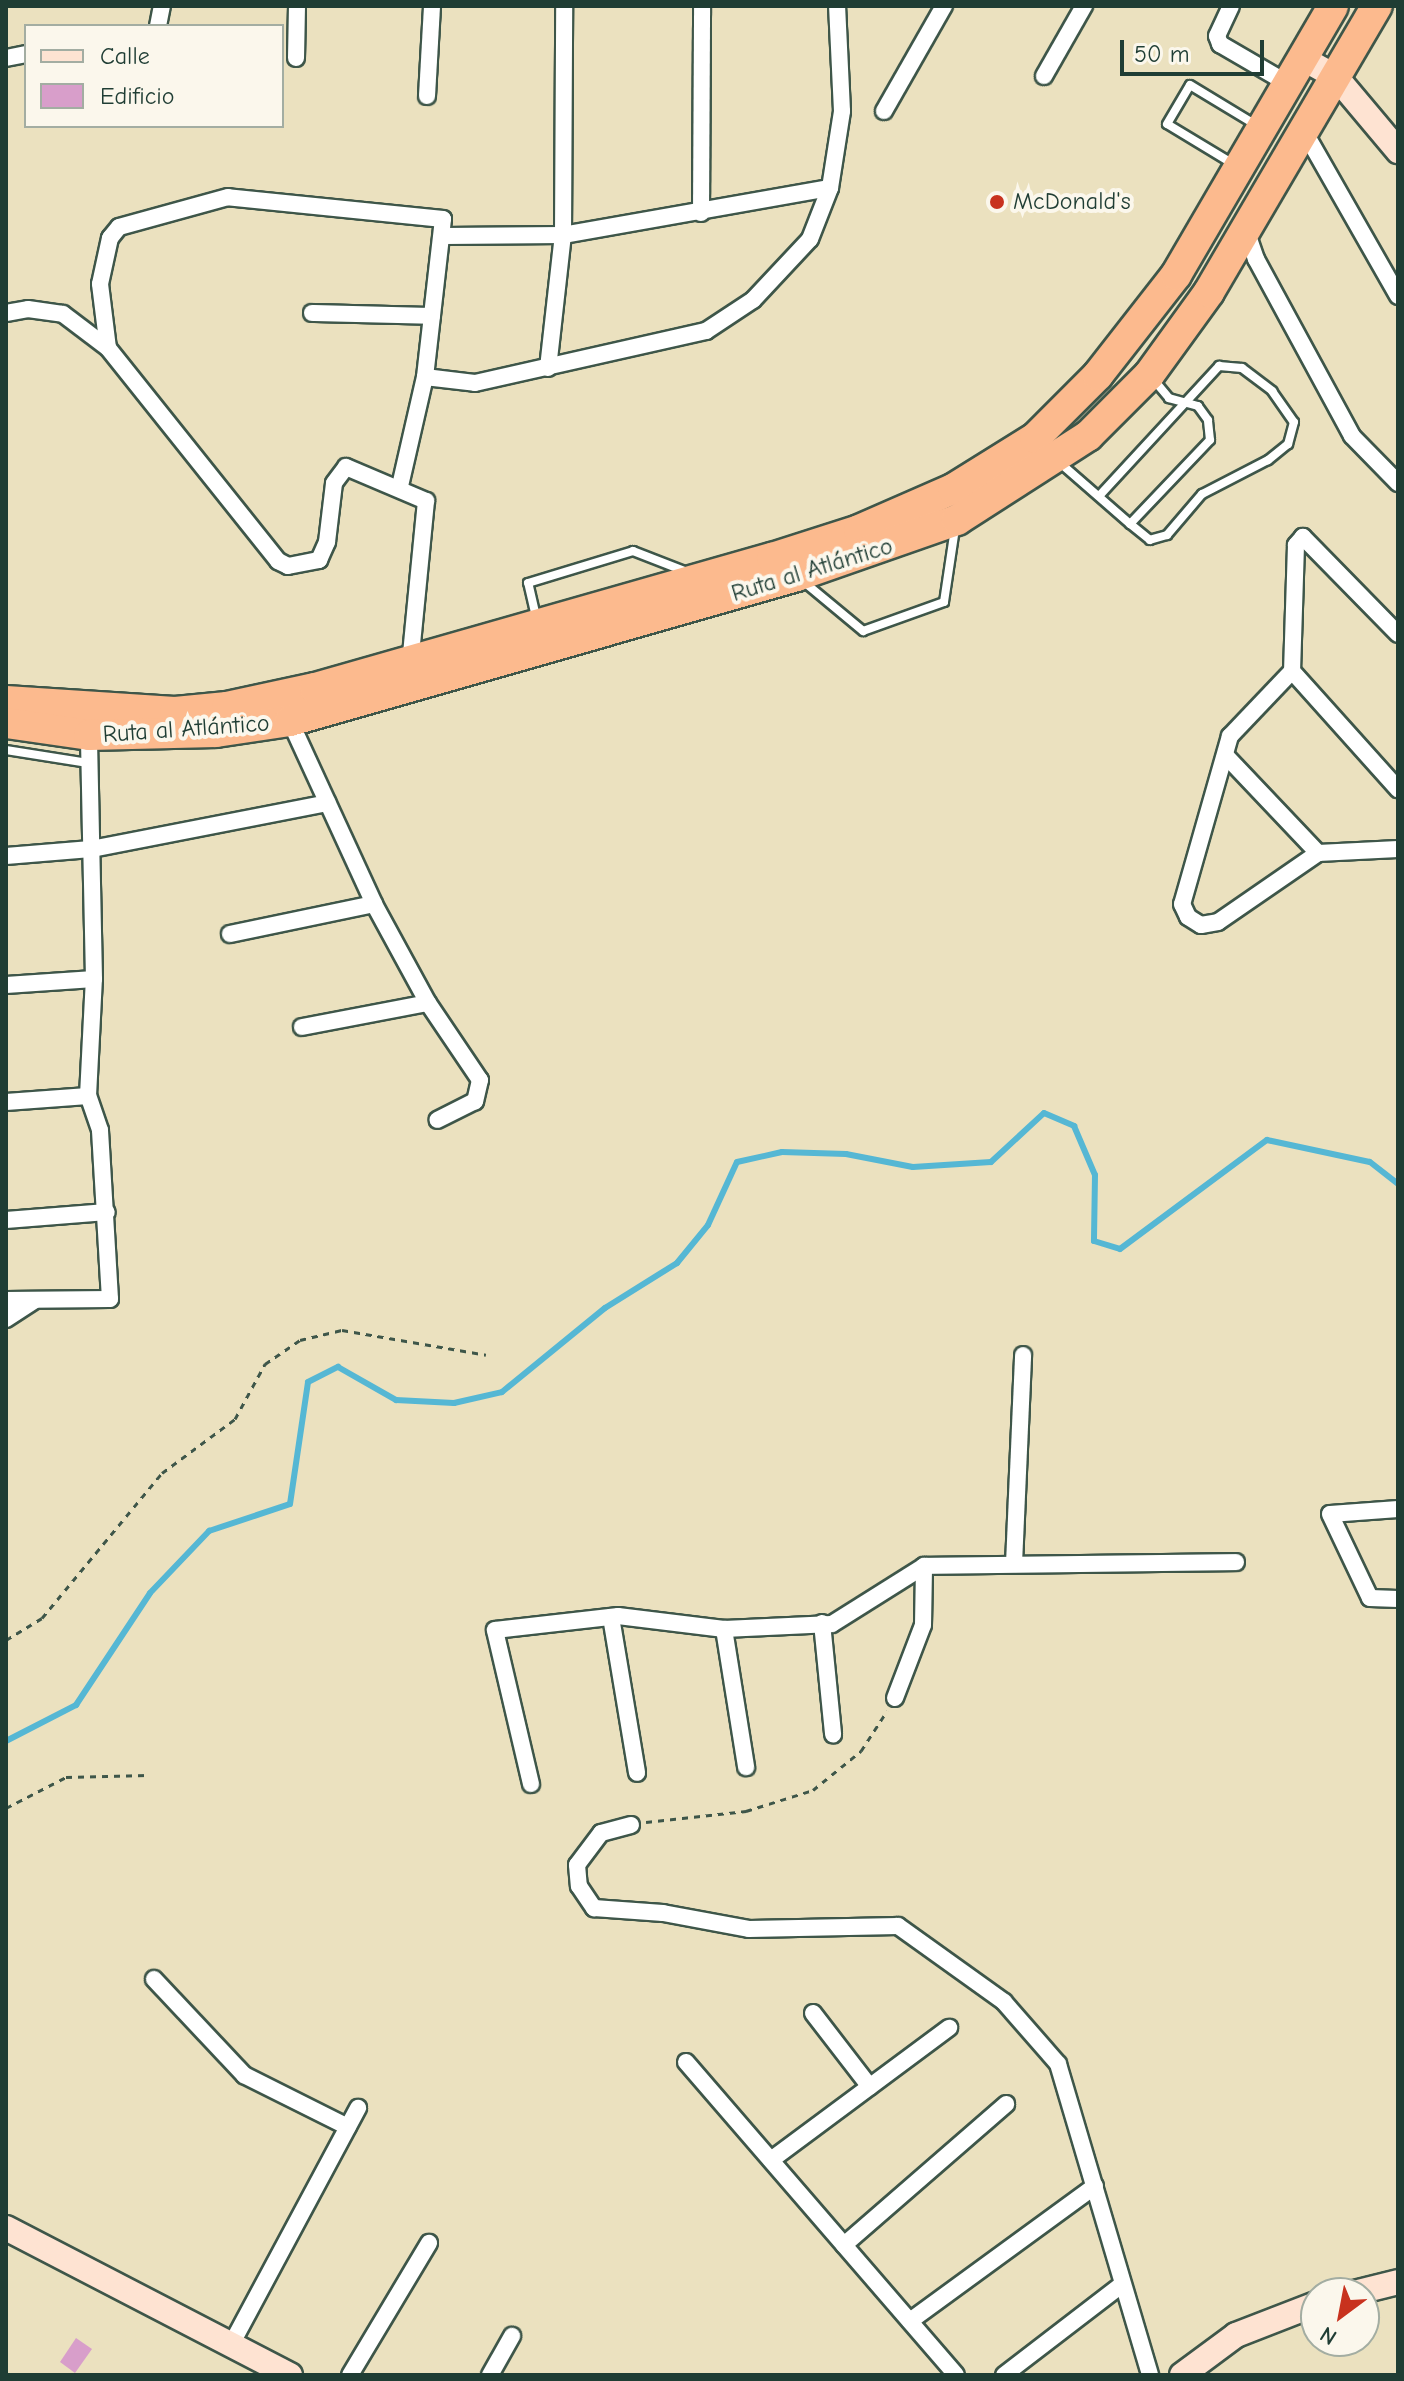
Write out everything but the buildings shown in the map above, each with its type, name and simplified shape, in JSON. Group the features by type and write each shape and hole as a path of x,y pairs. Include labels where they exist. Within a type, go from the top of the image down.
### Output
{"highway":[{"name":"Ruta al Atlántico","path":"6,701 175,712 227,707 410,663 703,579 859,530 953,489 1035,438 1098,375 1176,275 1333,6"},
{"name":"Ruta al Atlántico","path":"6,723 89,749 290,721 797,576 957,520 1088,436 1149,375 1209,292 1377,6"},
{"path":"1176,275 1179,286 1193,295 1209,292"}],"street":[{"path":"296,58 297,6"},
{"path":"427,96 432,6"},
{"path":"548,368 563,235 564,6"},
{"path":"701,213 702,6"},
{"path":"425,377 475,383 706,331 732,318 800,253 830,188 842,111 837,6"},
{"path":"884,111 944,6"},
{"path":"1044,76 1084,6"},
{"path":"1231,6 1217,36 1220,44 1294,70 1336,77 1398,151"},
{"path":"1304,131 1398,296"},
{"path":"444,236 563,235 830,188"},
{"path":"108,348 100,308 104,258 119,227 136,219 228,197 438,217 445,222 444,236 425,377 400,486"},
{"path":"1246,230 1256,259 1352,436 1398,483"},
{"path":"6,313 28,309 63,314 108,348 269,551 288,566 319,560 324,552 339,471 353,467 400,486 426,501 428,510 410,663"},
{"path":"312,313 432,316"},
{"path":"1398,634 1303,537 1296,545 1292,671 1238,725 1182,904 1188,917 1201,925 1218,922 1318,853 1398,849"},
{"path":"1292,671 1398,789"},
{"path":"290,721 374,904 428,1003 480,1080 475,1101 437,1120"},
{"path":"6,1300 110,1299 100,1130 88,1096 94,979 89,749"},
{"path":"1226,756 1318,853"},
{"path":"6,856 91,849 328,803"},
{"path":"230,934 374,904"},
{"path":"6,985 94,979"},
{"path":"302,1027 428,1003"},
{"path":"6,1102 88,1096"},
{"path":"6,1220 107,1212"},
{"path":"6,1319 34,1301"},
{"path":"1014,1564 1023,1355"},
{"path":"1398,1509 1330,1514 1370,1598 1398,1599"},
{"path":"531,1784 495,1630 611,1617 724,1629 832,1624 924,1566 1236,1562"},
{"path":"895,1698 923,1625 924,1566"},
{"path":"611,1617 637,1773"},
{"path":"822,1623 833,1734"},
{"path":"724,1629 746,1767"},
{"path":"631,1825 601,1833 577,1865 579,1886 594,1908 663,1913 749,1929 898,1926 1004,2002 1058,2064 1095,2186 1120,2286 1150,2375"},
{"path":"154,1979 244,2075 348,2127"},
{"path":"813,2013 870,2087"},
{"path":"771,2160 949,2028"},
{"path":"686,2062 956,2375"},
{"path":"844,2245 1006,2104"},
{"path":"232,2343 358,2108"},
{"path":"910,2321 1095,2186"},
{"path":"6,2228 290,2375"},
{"path":"350,2375 429,2243"},
{"path":"1004,2375 1120,2286"},
{"path":"1182,2375 1236,2335 1300,2310"},
{"path":"490,2375 512,2336"}],"lane":[{"path":"1237,166 1167,124 1190,85 1260,128"},
{"path":"1055,459 1150,540 1167,535 1202,494 1268,460 1288,444 1294,422 1272,391 1242,368 1219,366 1100,495"},
{"path":"1130,524 1210,440 1208,420 1198,406 1169,398 1149,375"},
{"path":"797,576 863,631 944,602 957,520"},
{"path":"538,627 528,583 633,551 703,579"},
{"path":"6,750 89,749"}],"path":[{"path":"6,1640 42,1618 162,1473 235,1419 265,1364 300,1340 342,1330 486,1355"},
{"path":"631,1825 746,1811 813,1790 861,1751 895,1698"},
{"path":"6,1808 66,1777 148,1775"}],"waterway":[{"path":"6,1741 76,1705 150,1593 209,1531 290,1504 308,1382 338,1367 396,1400 454,1403 502,1392 605,1308 677,1263 708,1225 737,1162 782,1152 846,1154 913,1167 991,1162 1044,1113 1074,1126 1095,1175 1094,1241 1120,1249 1267,1140 1370,1162 1398,1184"}],"place":[{"name":"McDonald's","path":"997,202"}]}
